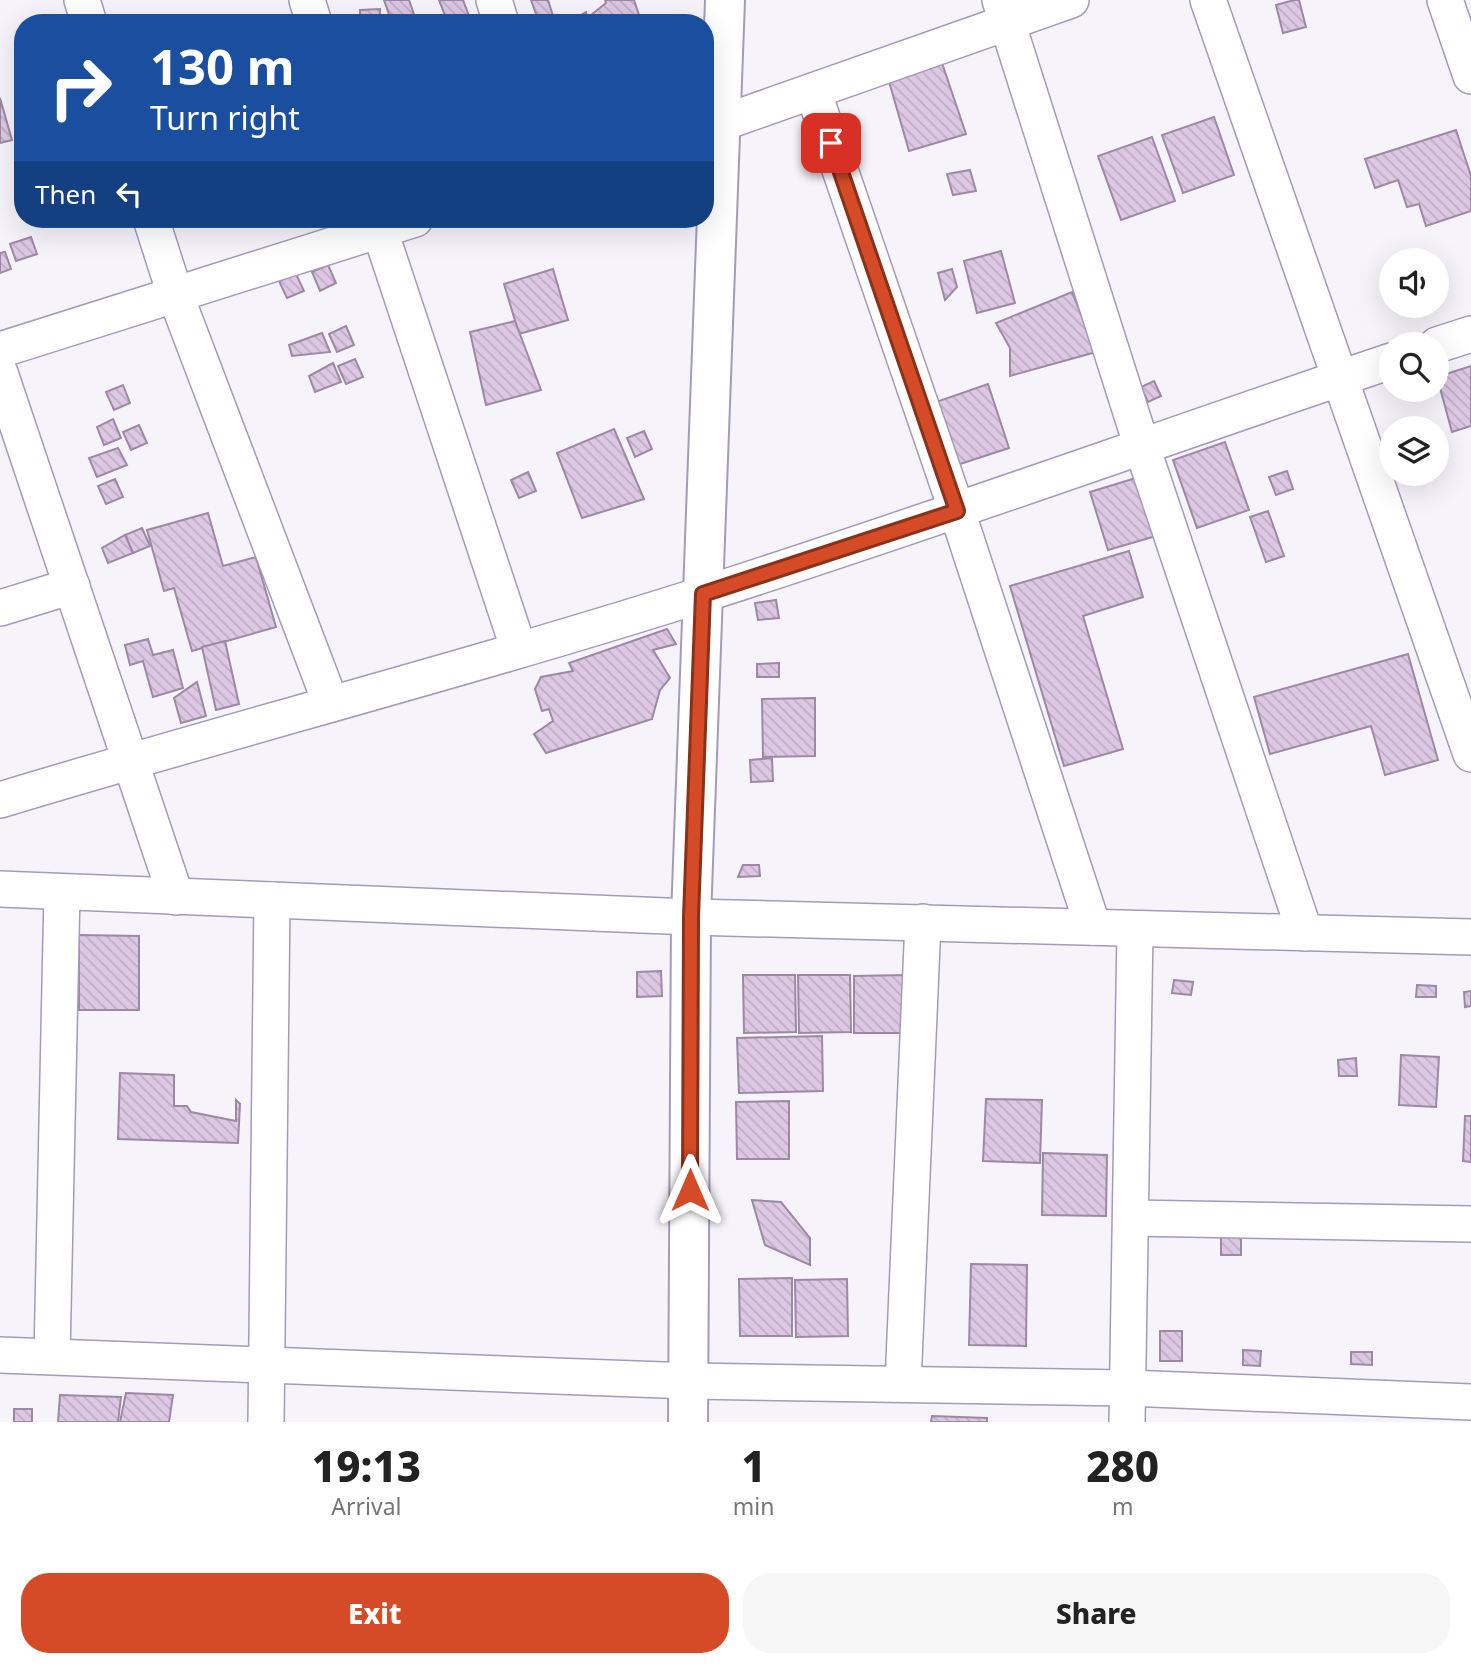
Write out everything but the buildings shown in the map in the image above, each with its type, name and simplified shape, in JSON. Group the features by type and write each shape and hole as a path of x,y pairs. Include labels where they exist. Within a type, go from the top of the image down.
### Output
{"street":[{"path":"714,116 725,0"},
{"path":"714,127 813,91 1003,11 1071,0"},
{"path":"1208,0 1471,754"},
{"path":"1445,0 1471,75"},
{"path":"1003,11 1142,447 1305,933"},
{"path":"813,91 957,511 1093,927"},
{"path":"154,228 175,294 331,704"},
{"path":"0,350 175,294 366,228"},
{"path":"379,228 519,650"},
{"path":"688,1422 691,917 703,594 711,228"},
{"path":"1449,341 1471,334"},
{"path":"0,800 703,594 957,511 1379,365"},
{"path":"0,373 176,897"},
{"path":"0,608 72,586"},
{"path":"0,889 691,917 1471,937"},
{"path":"52,1356 62,892"},
{"path":"266,1422 272,900"},
{"path":"902,1384 923,922"},
{"path":"1127,1422 1135,929"},
{"path":"1131,1219 1471,1224"},
{"path":"0,1355 690,1381 1128,1388 1471,1402"}],"route":[{"path":"690,1190 691,917 703,594 957,511 831,143"}]}
